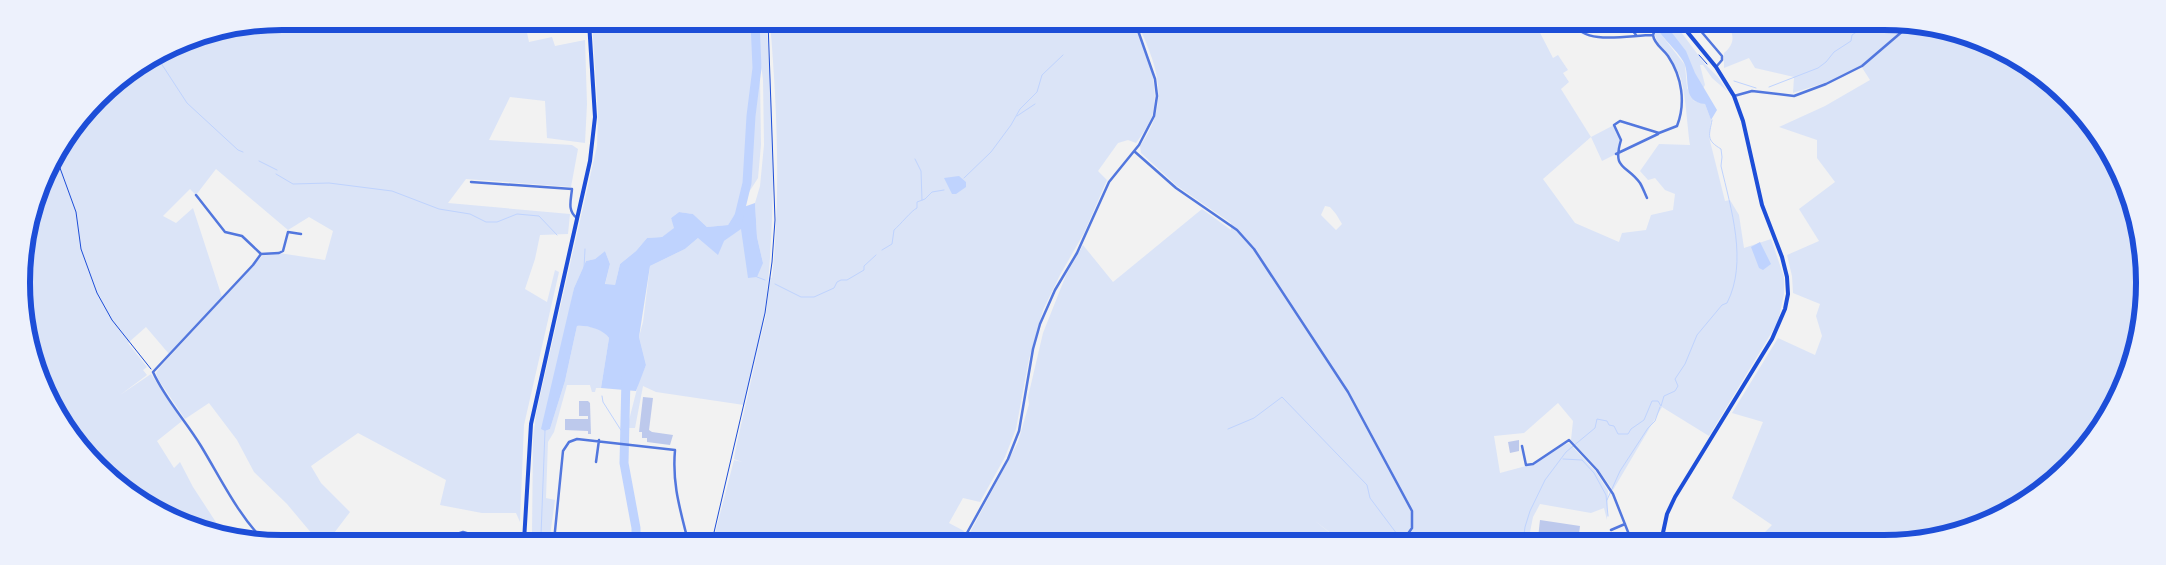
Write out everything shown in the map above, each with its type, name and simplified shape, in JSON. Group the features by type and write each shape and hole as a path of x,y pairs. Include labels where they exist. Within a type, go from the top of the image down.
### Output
{"main road":[{"path":"524,535 530,424 595,132 590,30"},
{"path":"1662,535 1667,514 1679,489 1780,322 1788,294 1787,277 1782,257 1762,205 1743,121 1734,96 1716,66 1686,30"}],"street":[{"path":"966,535 1008,459 1019,431 1033,349 1040,324 1051,298 1077,253 1109,182 1146,134 1154,116 1157,96 1151,62 1138,30"},
{"path":"1576,30 1586,36 1598,37 1652,35"},
{"path":"1632,30 1636,35"},
{"path":"1616,154 1676,126 1682,113 1682,94 1678,76 1667,55 1654,40 1652,35 1654,30"},
{"path":"1700,30 1722,56 1722,60 1716,66"},
{"path":"1734,96 1752,92 1794,96 1826,84 1862,66 1903,31"},
{"path":"1647,198 1640,183 1622,165 1616,154 1621,140 1614,125 1620,121 1659,133"},
{"path":"1134,151 1176,188 1237,230 1254,249 1348,392 1412,511 1412,528 1407,535"},
{"path":"471,182 572,189 570,209 572,215 577,218"},
{"path":"196,195 225,232 242,236 261,254"},
{"path":"255,533 216,475 201,445 166,396 153,372 261,254 281,252 285,246 289,231 301,234"},
{"path":"555,535 563,450 569,442 577,439 675,450 673,472 675,490 686,535"},
{"path":"596,462 599,440"},
{"path":"1522,446 1526,465 1533,464 1569,440 1596,470 1613,494 1629,535"},
{"path":"1611,530 1625,524"},
{"path":"457,535 460,532 474,535"}],"path":[{"path":"714,535 765,313 772,262 774,220 768,30"},
{"path":"1699,56 1707,64"},
{"path":"59,165 76,212 81,249 96,293 112,320 153,372"}],"shaded area":[{"path":"282,30 526,30 529,42 552,37 555,46 585,40 587,104 585,143 547,138 545,101 510,97 489,140 572,145 578,149 571,187 466,179 448,203 570,214 568,234 540,235 535,259 525,289 547,302 555,270 559,272 524,425 520,522 516,513 482,513 440,505 446,480 358,433 311,466 321,483 350,512 333,535 313,535 287,504 254,472 237,440 209,403 185,419 158,379 156,373 160,367 262,256 279,253 325,260 333,231 309,217 288,230 216,169 196,195 190,189 163,216 176,223 193,208 222,297 169,354 146,327 128,343 147,367 143,370 147,375 120,395 151,374 182,421 157,441 174,468 180,462 193,487 219,526 186,516 156,501 129,483 104,461 82,436 64,409 43,364 35,332 31,299 30,282 35,233 43,201 56,171 73,142 93,116 129,82 156,64 201,43 250,32"},
{"path":"593,30 755,30 760,77 761,145 758,178 728,225 707,227 693,214 679,212 671,218 675,228 662,237 647,238 636,251 620,264 615,285 605,285 610,264 605,251 595,259 586,261 574,288 545,431 550,429 565,381 577,326 595,328 609,338 601,388 596,388 595,392 592,392 590,385 567,385 554,432 548,442 546,498 555,500 550,535 533,535 533,439 536,414 597,146 598,113"},
{"path":"757,30 767,30 773,130 773,204 765,312 744,405 656,392 643,386 635,428 627,428 639,381 646,365 639,337 643,322 650,266 685,249 698,238 724,241 741,228 763,263 757,237 755,203 760,186 764,145 763,80"},
{"path":"771,30 1137,30 1143,44 1151,68 1155,92 1152,116 1136,143 1128,140 1118,143 1098,171 1107,180 1084,233 1043,310 1029,359 1016,429 1005,457 980,502 963,498 949,523 964,531 962,535 715,535 734,460 742,462 734,459 766,315 769,277 772,278 777,182 775,85"},
{"path":"1140,30 1539,30 1553,58 1558,55 1568,70 1563,73 1569,82 1561,89 1591,137 1543,179 1575,223 1619,242 1622,233 1646,230 1651,215 1673,210 1675,194 1665,190 1655,178 1648,180 1640,171 1659,144 1690,145 1685,100 1680,76 1658,42 1655,33 1663,30 1660,33 1685,65 1687,88 1694,101 1705,104 1711,120 1709,137 1725,201 1730,200 1739,215 1744,248 1771,239 1784,277 1784,294 1778,322 1709,436 1662,407 1613,490 1598,469 1571,440 1573,421 1558,403 1524,433 1494,436 1500,473 1533,464 1554,449 1569,443 1596,472 1608,491 1607,520 1604,508 1591,513 1540,504 1533,517 1529,535 1333,535 1314,520 1332,535 969,535 1018,442 1029,404 1028,397 1043,333 1066,275 1083,245 1113,282 1202,209 1231,230 1231,223 1177,186 1141,153 1140,146 1150,130 1156,115 1158,100 1158,85 1151,55","holes":["1325,206 1330,207 1342,224 1336,230 1321,215"]},
{"path":"1670,30 1680,30 1705,64 1718,77 1727,91 1712,78 1703,65 1700,65 1705,85 1703,88"},
{"path":"1884,30 1916,32 1965,43 2010,64 2037,82 2073,116 2102,156 2123,201 2134,250 2136,282 2134,315 2123,364 2102,409 2084,436 2050,472 2010,501 1965,522 1916,533 1884,535 1763,535 1772,525 1732,498 1763,422 1732,413 1778,338 1815,355 1822,336 1816,316 1820,304 1793,293 1792,276 1787,255 1819,241 1799,209 1835,182 1817,158 1817,140 1779,127 1825,106 1870,80 1861,66 1843,77 1793,93 1794,77 1755,68 1749,58 1724,68 1724,53 1732,42 1731,31"},
{"path":"1614,125 1621,140 1616,154 1602,161 1591,137"}],"water":[{"path":"1663,30 1670,30 1686,51 1695,73 1717,110 1711,120 1705,104 1693,99 1690,95 1683,61 1660,33"},
{"path":"959,176 966,182 966,187 956,194 952,194 944,178"},
{"path":"755,203 757,237 763,263 757,277 748,278 741,229 724,241 718,255 698,238 685,249 650,266 639,337 646,365 636,391 601,388 609,338 595,329 577,326 565,381 550,429 545,431 541,429 574,288 586,261 595,259 605,251 610,264 605,284 615,285 620,264 636,251 647,238 662,237 674,228 671,218 679,212 693,214 707,227 728,225 738,209"},
{"path":"1760,242 1771,264 1763,270 1759,268 1751,247"}],"building":[{"path":"643,397 653,398 649,430 673,435 670,445 647,442 647,438 642,438 642,432 639,432"},
{"path":"579,401 588,401 590,403 591,434 588,434 588,431 565,430 565,419 588,419 588,416 579,416"},
{"path":"1519,440 1519,451 1510,453 1508,442"},
{"path":"1540,520 1580,526 1579,535 1538,535"}],"waterway":[{"path":"738,220 747,183 751,116 757,68 755,30"},
{"path":"1769,87 1818,68 1834,52 1851,41 1852,35 1860,30"},
{"path":"964,178 991,152 1020,109 1037,92 1042,75 1063,55"},
{"path":"160,62 187,103 238,150 243,152"},
{"path":"1734,81 1756,88"},
{"path":"1017,116 1035,104"},
{"path":"1524,535 1530,511 1545,480 1566,452 1595,428 1597,419 1607,421 1609,425 1614,426 1618,434 1628,434 1631,429 1644,420 1652,401 1658,401 1661,406 1664,396 1675,391 1678,386 1675,379 1685,364 1697,335 1722,305 1727,303 1733,287 1736,270 1736,235 1721,166 1721,149 1713,143 1710,137 1712,120"},
{"path":"915,159 921,171 922,200"},
{"path":"259,161 277,170"},
{"path":"276,174 293,184 329,183 392,191 439,209 470,214 486,222 497,222 517,214 539,216 557,235"},
{"path":"882,250 892,244 894,230 917,208 917,202 925,199 932,192 944,190"},
{"path":"584,268 585,249"},
{"path":"775,284 801,297 814,297 834,288 837,282 847,280 864,270 864,266 876,255"},
{"path":"757,277 765,280"},
{"path":"626,378 624,463 636,535"},
{"path":"602,396 603,402 624,435"},
{"path":"1228,429 1254,418 1282,397 1367,485 1370,498 1398,535"},
{"path":"1607,500 1620,471 1648,428 1655,421 1660,407"},
{"path":"541,535 545,431"},
{"path":"1563,459 1582,460 1594,473 1606,495 1608,516"}]}
